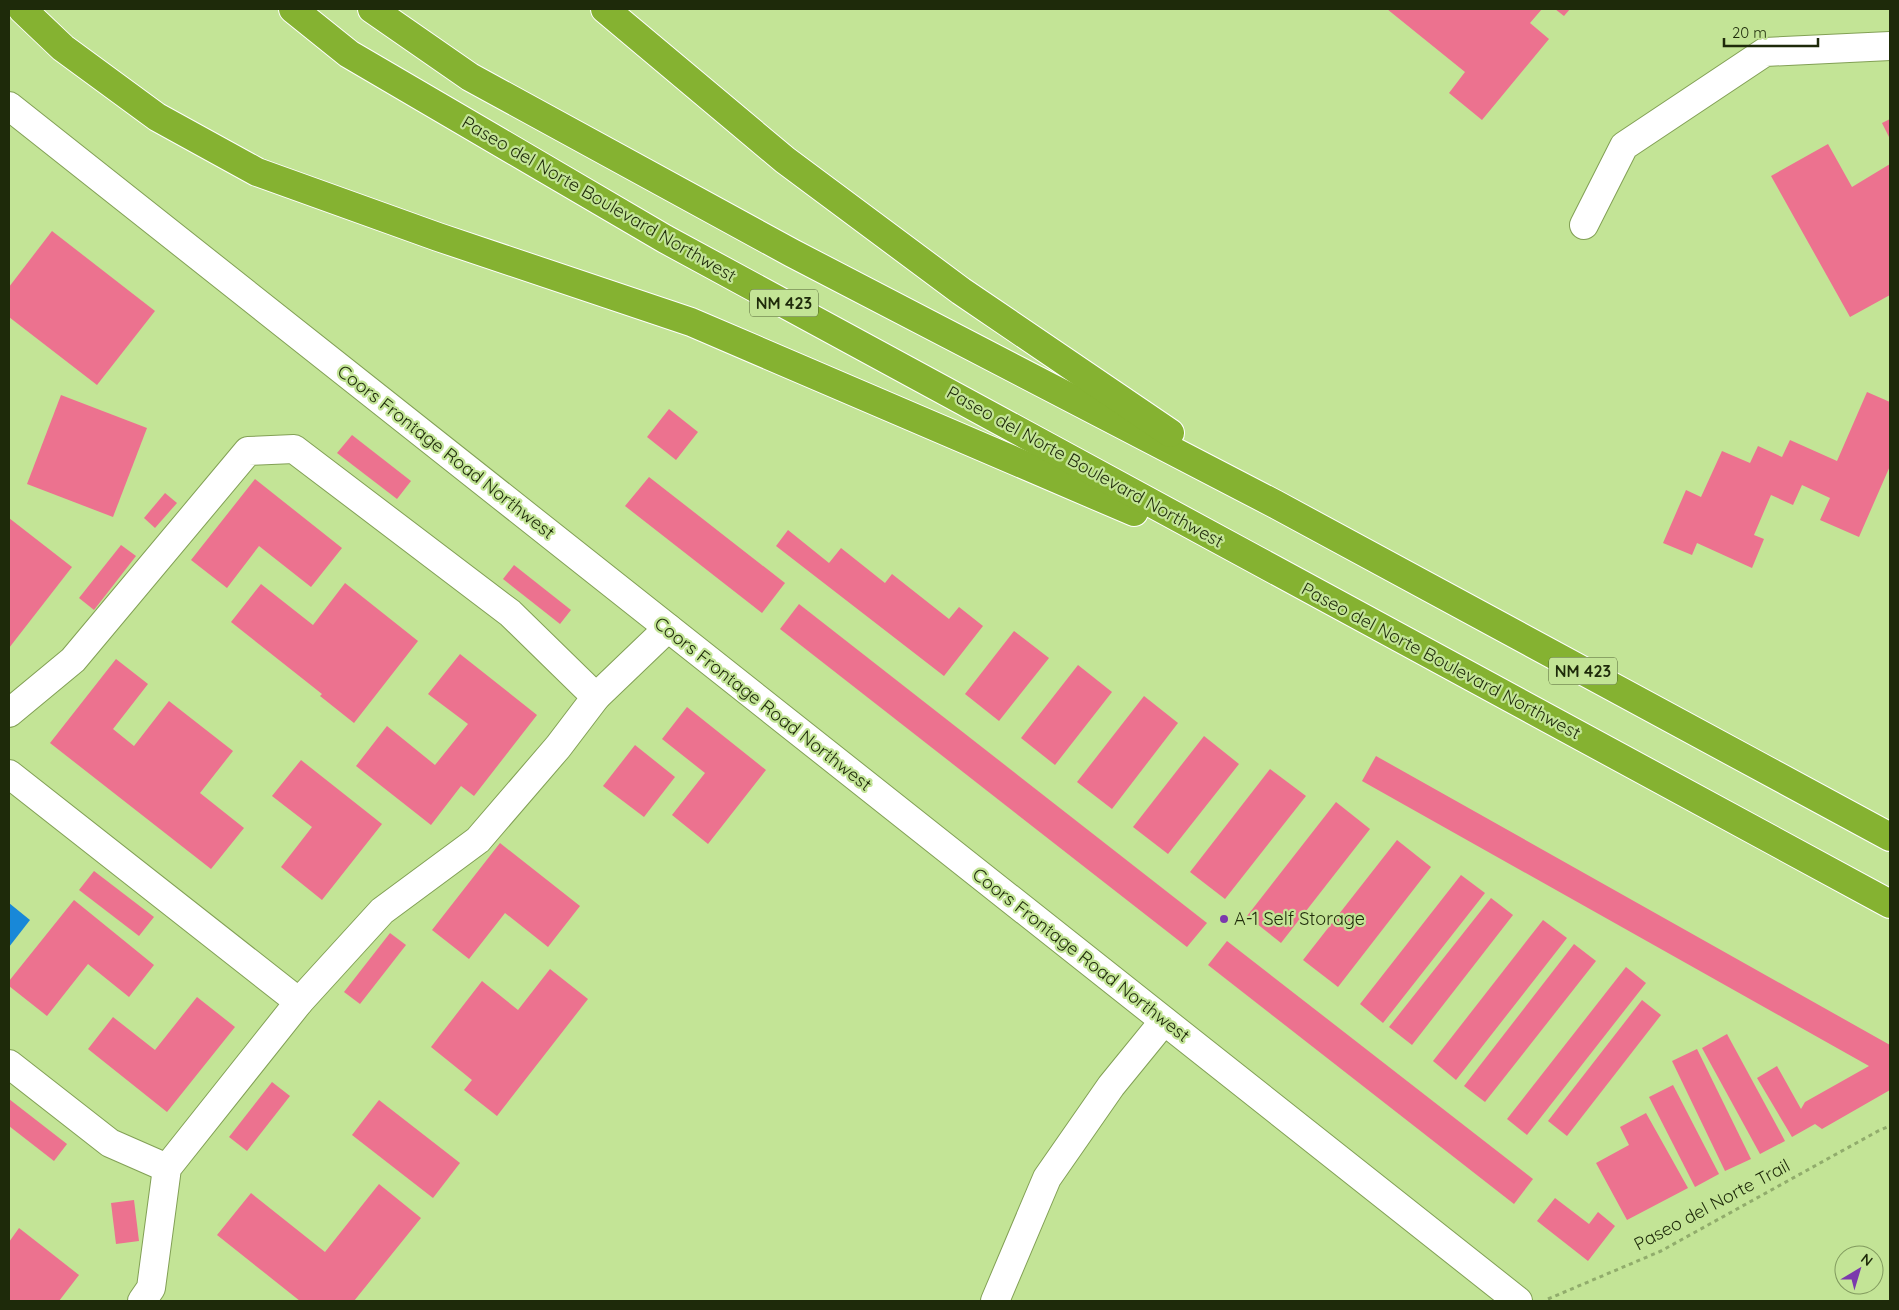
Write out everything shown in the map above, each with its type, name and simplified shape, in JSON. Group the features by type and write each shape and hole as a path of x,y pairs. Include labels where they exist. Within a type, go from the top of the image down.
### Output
{"highway":[{"path":"22,9 63,48 157,117 257,172 438,237 691,322 1287,578"},
{"name":"Paseo del Norte Boulevard Northwest","path":"293,9 349,54 665,238 1287,578 1890,904"},
{"name":"NM 423","path":"372,9 470,77 792,253 1275,504 1890,837"},
{"path":"605,9 785,160 961,291 1275,504"}],"street":[{"path":"1584,225 1624,146 1765,52 1890,46"},
{"name":"Coors Frontage Road Northwest","path":"9,106 1518,1301"},
{"path":"9,713 73,660 248,451 294,449 510,613 596,696"},
{"path":"142,1301 151,1288 167,1168 299,1002 382,911 478,840 558,747 596,696 668,628"},
{"path":"9,774 299,1002"},
{"path":"995,1301 1047,1178 1111,1086 1164,1021"},
{"path":"9,1064 110,1143 167,1168"}],"path":[{"name":"Paseo del Norte Trail","path":"1543,1301 1661,1250 1890,1126"}],"water":[{"path":"9,903 30,920 9,947"}],"building":[{"path":"1387,9 1542,9 1530,23 1549,39 1482,120 1449,93 1465,72"},
{"path":"1555,9 1570,9 1564,16"},
{"path":"1890,119 1890,139 1882,123"},
{"path":"1828,144 1852,187 1890,164 1890,295 1850,317 1771,176"},
{"path":"52,231 155,311 97,385 9,317 9,287"},
{"path":"1867,392 1890,402 1890,466 1859,537 1820,520 1830,498 1802,485 1793,505 1771,495 1754,535 1764,539 1752,568 1697,543 1692,555 1663,543 1686,490 1701,497 1722,451 1750,463 1758,446 1782,457 1790,440 1837,461"},
{"path":"61,395 147,428 113,517 27,484"},
{"path":"669,409 698,432 676,460 647,437"},
{"path":"352,435 411,481 397,499 337,453"},
{"path":"649,477 785,583 762,613 625,506"},
{"path":"255,479 342,548 311,587 259,546 227,588 191,560"},
{"path":"165,493 177,503 155,528 144,518"},
{"path":"9,518 72,567 9,648"},
{"path":"788,530 829,563 841,548 885,583 892,574 949,619 959,607 983,626 944,676 776,546"},
{"path":"121,545 136,556 94,610 79,598"},
{"path":"514,565 571,610 560,624 503,579"},
{"path":"345,583 418,641 354,723 320,696 322,694 231,622 261,584 313,625"},
{"path":"799,604 1207,923 1187,947 780,629"},
{"path":"1014,631 1049,658 999,721 965,694"},
{"path":"460,654 537,715 474,796 461,786 431,825 356,766 387,726 435,765 468,724 428,694"},
{"path":"116,659 148,684 113,729 134,746 169,701 233,751 200,793 244,828 211,869 50,743"},
{"path":"1078,665 1112,692 1055,765 1021,738"},
{"path":"1144,696 1178,723 1112,809 1077,782"},
{"path":"687,707 766,770 708,844 672,815 705,773 662,739"},
{"path":"1204,736 1239,764 1168,854 1133,827"},
{"path":"635,745 675,777 644,817 603,786"},
{"path":"1376,756 1890,1045 1890,1090 1822,1129 1815,1124 1792,1137 1757,1078 1777,1066 1801,1109 1805,1102 1869,1066 1362,781"},
{"path":"301,760 382,824 322,900 281,867 312,827 272,796"},
{"path":"1270,769 1306,796 1225,899 1190,872"},
{"path":"1336,802 1370,829 1281,943 1247,916"},
{"path":"1397,840 1431,867 1338,987 1303,960"},
{"path":"500,843 580,906 548,947 505,913 469,959 432,930"},
{"path":"94,871 154,917 139,936 79,890"},
{"path":"1461,875 1485,893 1383,1023 1360,1004"},
{"path":"1491,898 1513,915 1412,1045 1389,1027"},
{"path":"74,900 154,965 129,997 88,964 47,1016 9,986 9,981"},
{"path":"1543,920 1567,938 1456,1080 1433,1061"},
{"path":"390,933 406,945 360,1004 344,992"},
{"path":"1227,941 1533,1179 1514,1204 1208,965"},
{"path":"1574,944 1596,961 1485,1102 1464,1086"},
{"path":"1626,967 1646,983 1527,1135 1507,1119"},
{"path":"550,969 588,999 497,1116 464,1090 472,1080 431,1047 482,981 518,1010"},
{"path":"197,997 235,1027 167,1112 88,1049 113,1017 155,1050"},
{"path":"1642,1000 1661,1015 1567,1136 1548,1121"},
{"path":"1727,1034 1785,1141 1760,1154 1702,1048"},
{"path":"1697,1049 1751,1159 1725,1171 1672,1061"},
{"path":"272,1082 290,1096 247,1151 229,1137"},
{"path":"1673,1085 1719,1174 1695,1187 1649,1097"},
{"path":"9,1099 67,1144 54,1161 9,1126"},
{"path":"379,1100 460,1163 433,1198 352,1135"},
{"path":"1646,1113 1688,1188 1627,1220 1596,1163 1629,1145 1620,1127"},
{"path":"379,1184 421,1218 354,1301 300,1301 217,1235 251,1193 325,1252"},
{"path":"1555,1198 1589,1224 1598,1212 1615,1226 1588,1261 1537,1221"},
{"path":"134,1200 139,1241 116,1244 111,1203"},
{"path":"19,1228 79,1275 59,1301 9,1301 9,1242"}],"place":[{"name":"A-1 Self Storage","path":"1224,919"}]}
